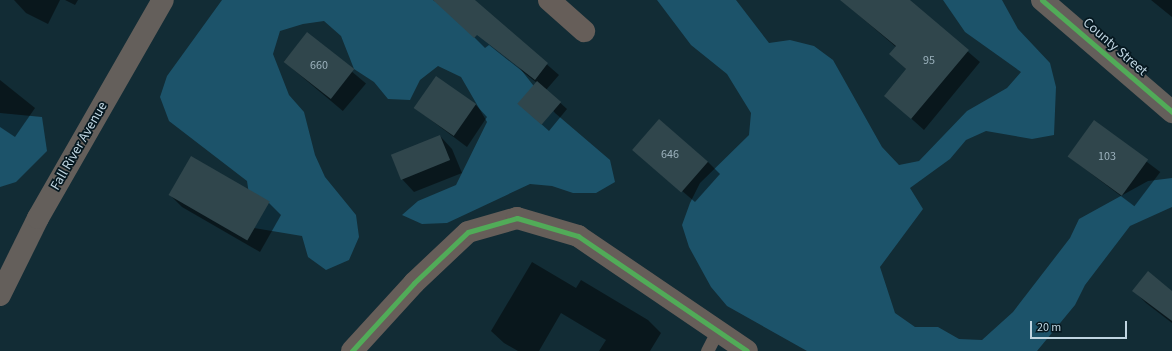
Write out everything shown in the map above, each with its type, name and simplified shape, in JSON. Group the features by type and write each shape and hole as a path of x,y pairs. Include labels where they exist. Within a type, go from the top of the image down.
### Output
{"main road":[{"name":"Fall River Avenue","path":"0,295 38,218 163,0"},
{"name":"County Street","path":"1042,0 1172,112"}],"street":[{"path":"549,0 584,31"},
{"path":"352,351 414,283 468,232 517,218 578,236 718,329 747,351"}],"lane":[{"path":"707,351 718,329"}],"shaded area":[{"path":"222,0 433,0 511,57 555,113 610,160 615,182 596,193 573,193 552,186 530,184 447,223 422,224 402,215 418,201 456,185 487,122 461,77 438,66 420,80 410,100 388,99 374,82 354,69 341,36 324,21 303,24 280,31 273,54 289,95 304,112 315,155 325,177 356,215 359,237 349,260 326,270 308,257 302,236 254,228 247,181 169,121 160,97 167,76"},
{"path":"657,0 736,0 769,43 790,40 814,46 833,60 882,147 899,165 919,161 967,111 1007,88 1021,72 965,32 943,0 1002,0 1018,29 1050,63 1056,87 1054,135 1032,139 986,131 966,140 950,159 910,188 923,209 880,267 895,313 915,327 938,327 959,339 982,340 1013,312 1070,238 1079,219 1148,181 1172,178 1172,207 1130,226 1085,285 1075,305 1037,351 807,351 727,306 711,287 689,247 682,225 690,203 700,183 749,135 751,113 727,74 691,45"},
{"path":"0,113 42,117 47,151 16,182 0,187"}],"building":[{"path":"433,0 475,0 548,63 535,80 477,35 474,38"},
{"path":"840,0 910,0 969,50 911,119 884,96 906,69 889,54 896,46"},
{"path":"307,32 354,69 331,99 284,62"},
{"path":"436,76 476,104 454,136 414,108"},
{"path":"537,81 561,102 541,125 517,104"},
{"path":"659,119 708,162 681,193 632,150"},
{"path":"1094,120 1148,159 1122,196 1068,156"},
{"path":"440,135 450,160 401,180 391,155"},
{"path":"191,156 270,202 247,240 168,195"},
{"path":"1148,271 1172,291 1172,321 1132,291"}],"cycle path":[{"path":"1042,0 1172,112"},
{"path":"352,351 414,283 468,232 517,218 578,236 747,351"}]}
